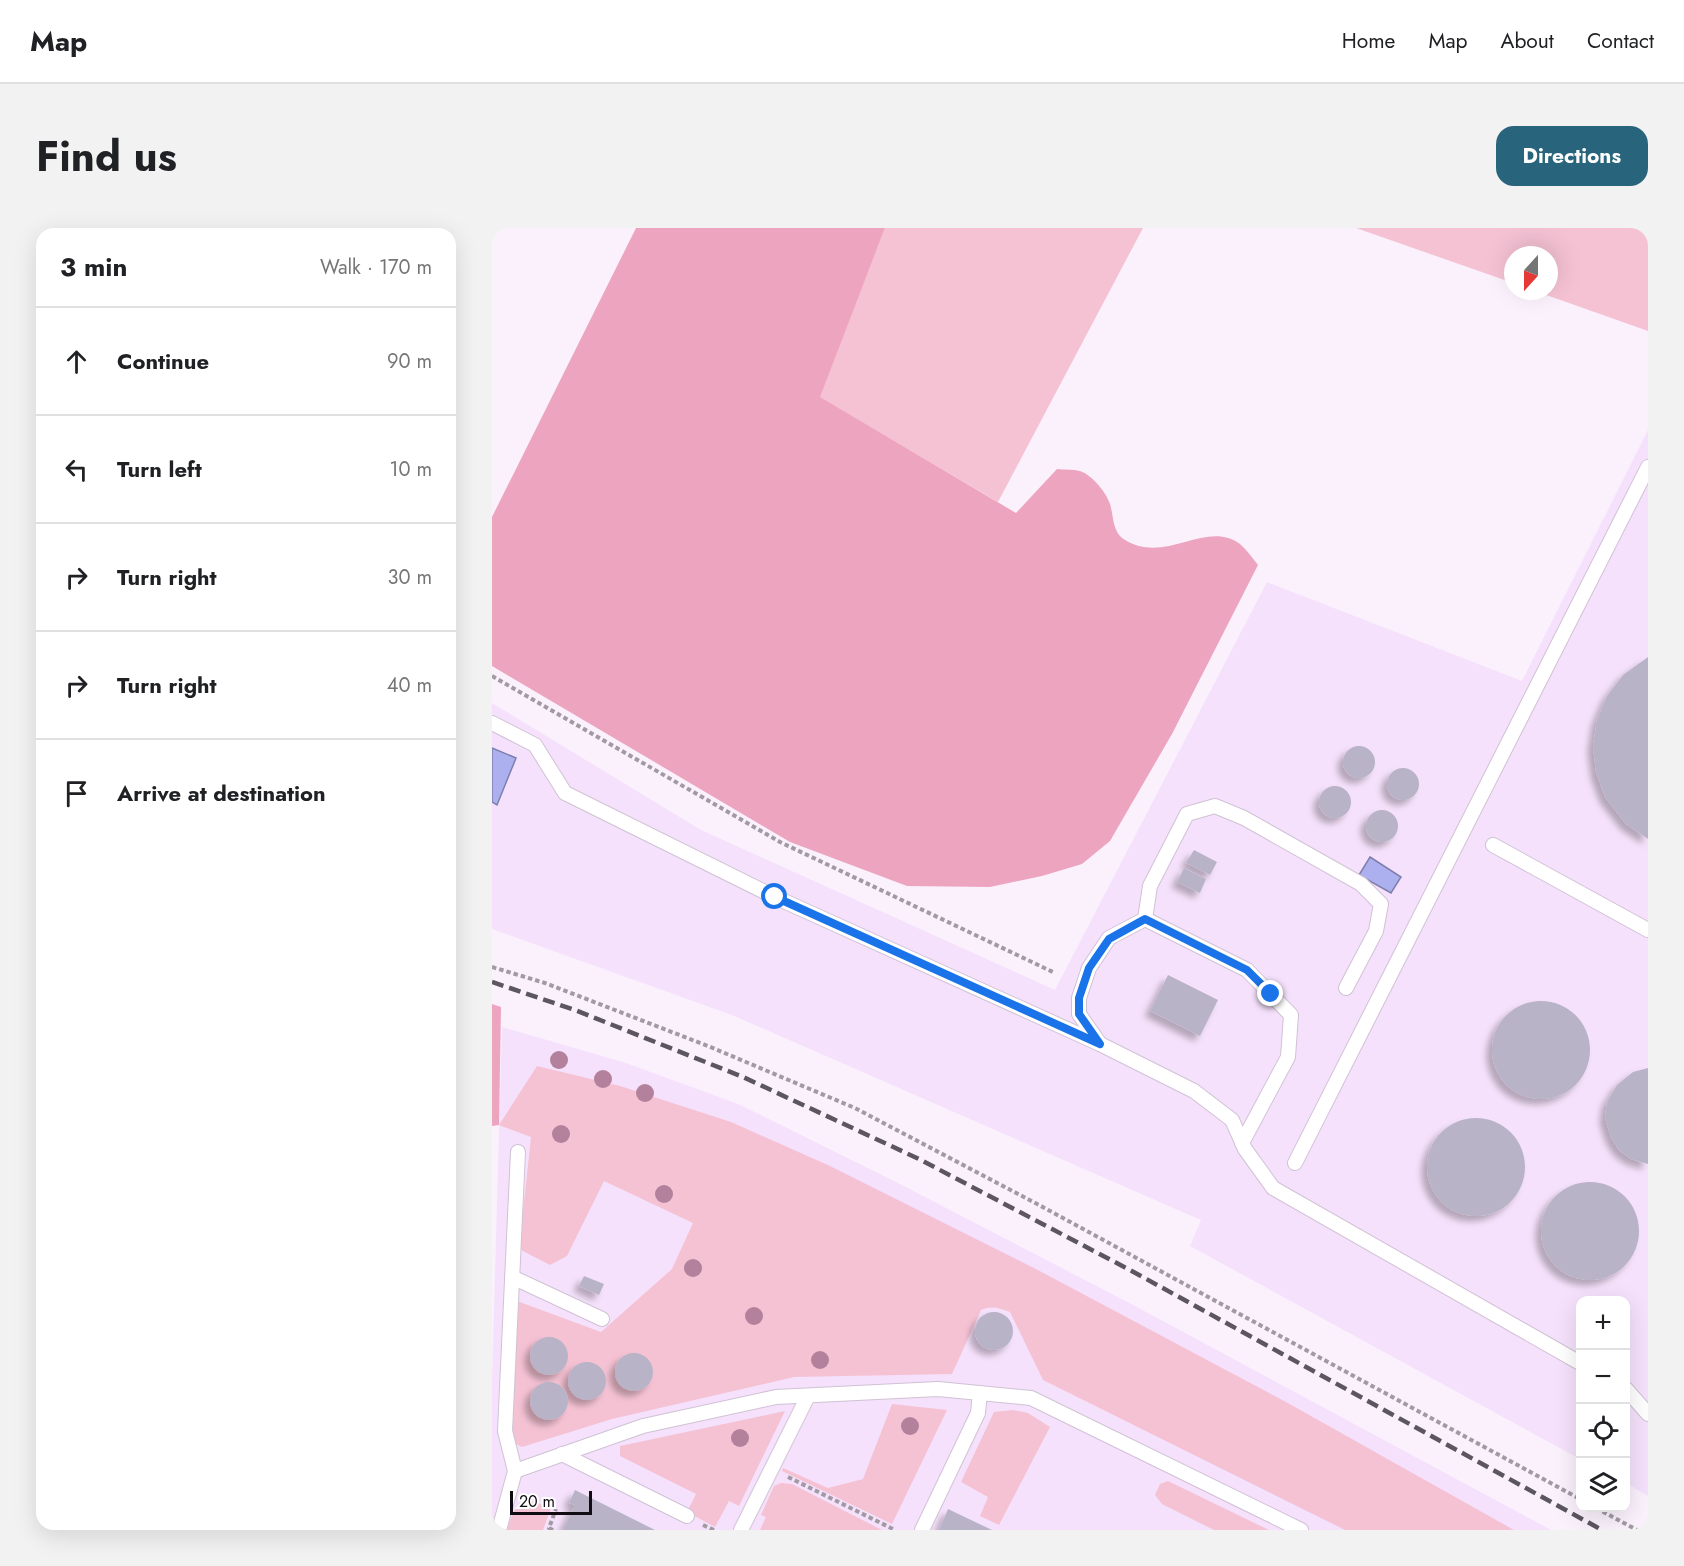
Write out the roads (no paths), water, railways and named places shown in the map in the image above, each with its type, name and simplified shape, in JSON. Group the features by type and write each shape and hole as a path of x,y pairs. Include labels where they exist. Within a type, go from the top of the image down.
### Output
{"lane":[{"path":"1295,1163 1648,466"},
{"path":"492,723 535,746 565,793 775,897 1100,1044 1194,1091 1232,1120 1242,1143 1273,1188 1576,1361"},
{"path":"1145,919 1150,886 1187,814 1215,806 1244,818 1361,884 1381,904 1376,931 1346,988"},
{"path":"1493,845 1648,930"},
{"path":"1100,1044 1079,1014 1079,998 1089,968 1109,939 1145,919"},
{"path":"1145,919 1247,970 1290,1015 1288,1057 1242,1143"},
{"path":"499,1530 515,1471 505,1431 518,1152"},
{"path":"512,1277 602,1319"},
{"path":"515,1471 643,1426 776,1397 938,1389 1031,1398 1301,1530"},
{"path":"922,1530 978,1413 980,1393"},
{"path":"1630,1394 1648,1414"},
{"path":"741,1530 808,1396"},
{"path":"562,1454 687,1516"}],"water":[{"path":"492,748 516,758 497,805 492,802"},
{"path":"1370,857 1401,877 1391,893 1359,875"}],"railway":[{"path":"492,982 575,1010 743,1077 919,1159 1130,1270 1602,1530"}]}
